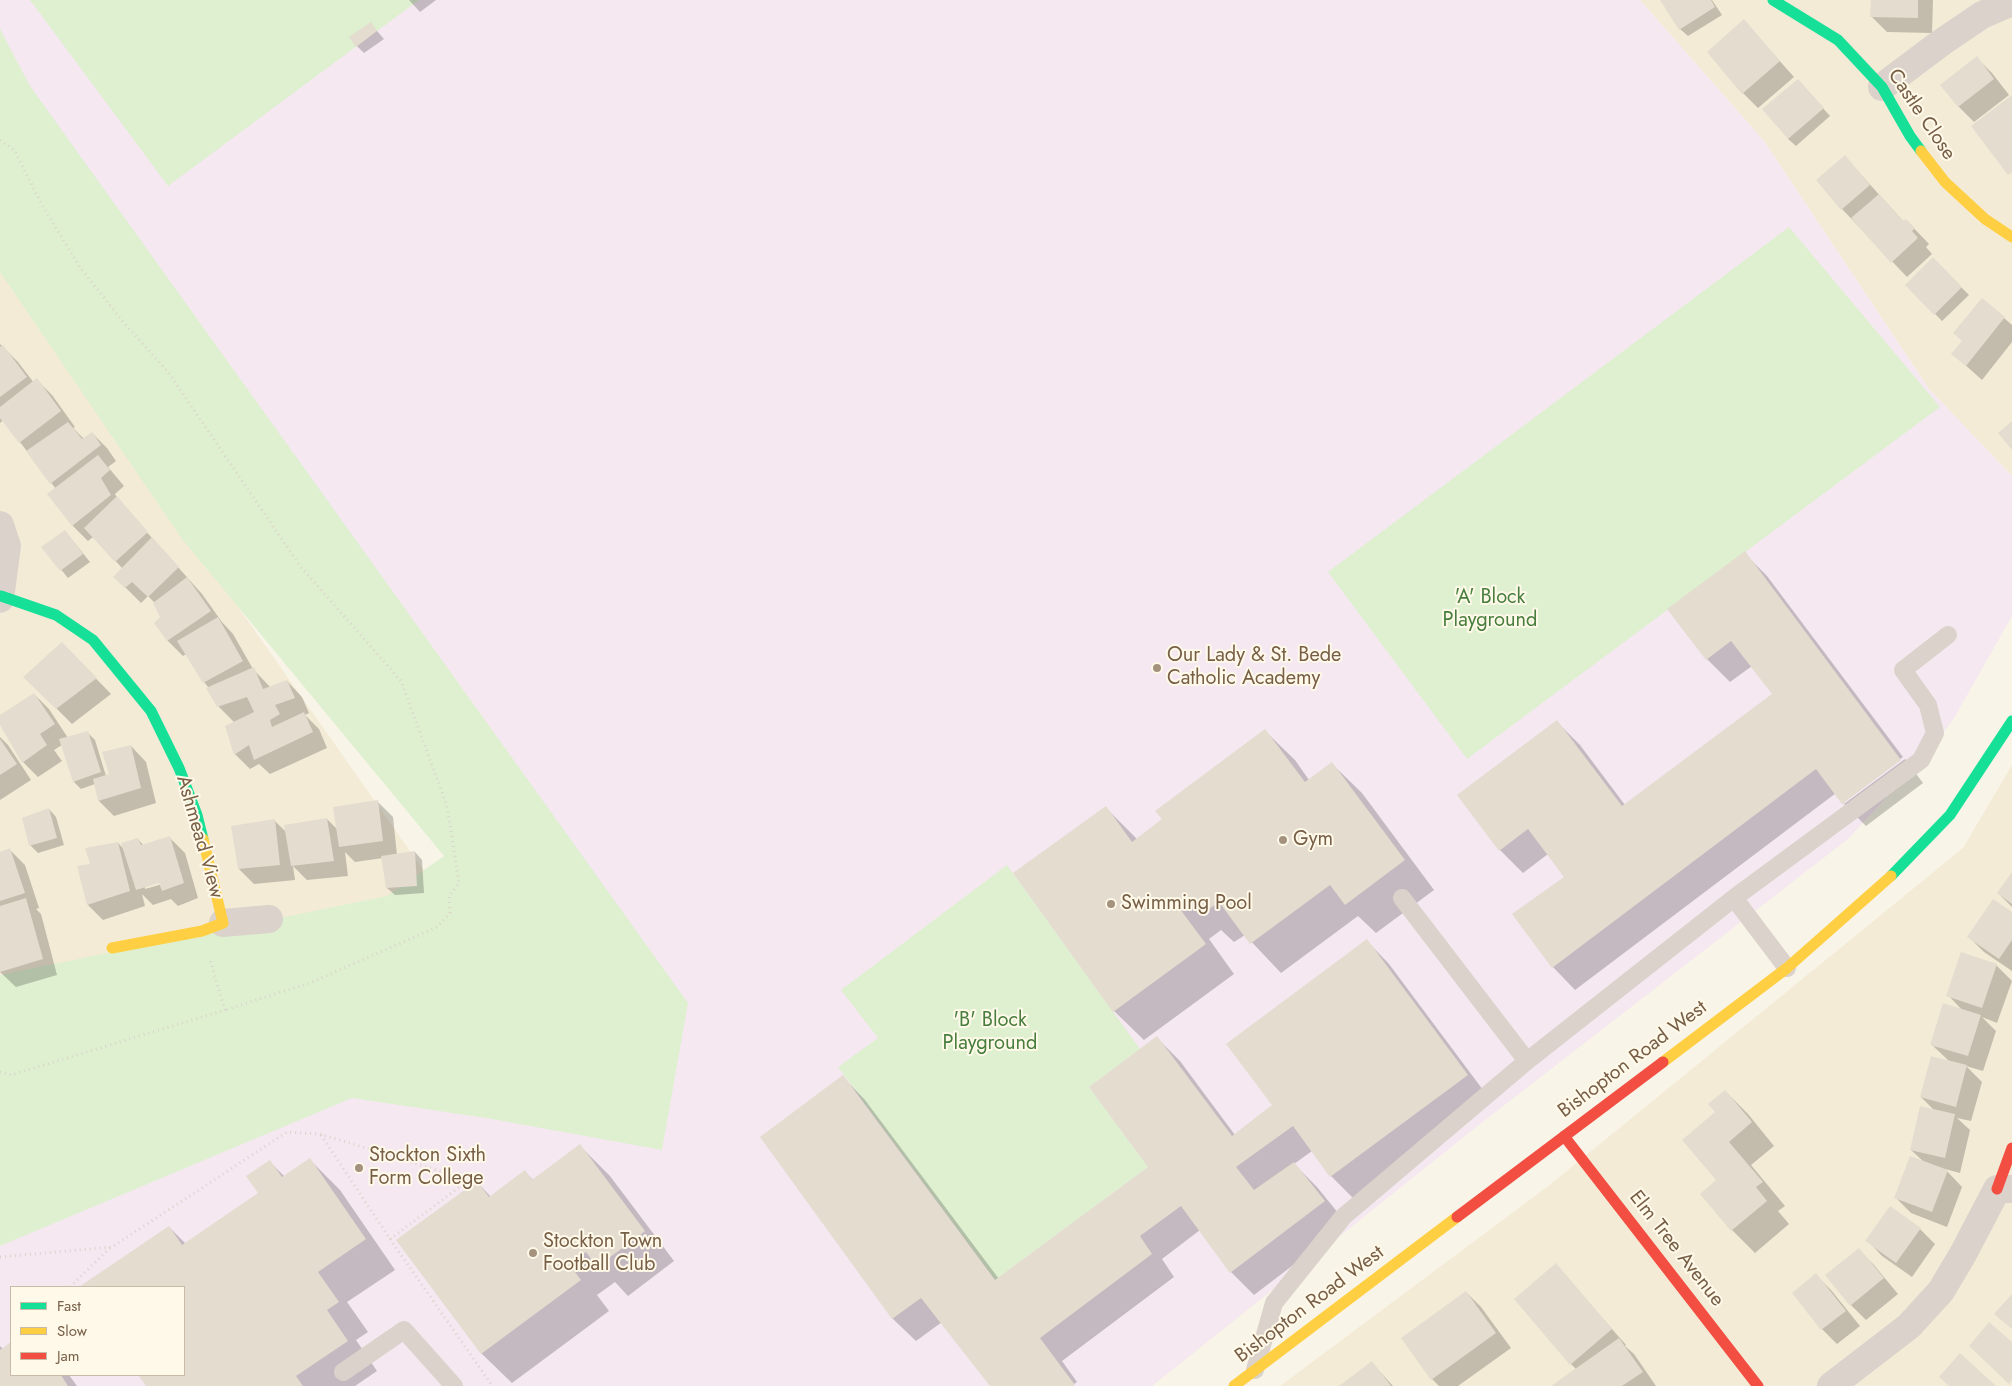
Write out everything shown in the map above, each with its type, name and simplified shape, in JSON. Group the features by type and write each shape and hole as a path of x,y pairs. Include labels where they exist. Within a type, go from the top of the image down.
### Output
{"street":[{"name":"Castle Close","path":"1773,0 1838,40 1882,87 1910,136 1945,182 1985,219 2012,237"},
{"path":"1882,87 1982,16 2012,2"},
{"path":"0,525 7,546 1,597"},
{"name":"Ashmead View","path":"1,597 56,615 94,640 151,711 179,768 197,815 213,927"},
{"name":"Bishopton Road West","path":"1234,1386 1787,968 1884,882 1950,815 2005,734 2012,720"},
{"name":"Ashmead View","path":"112,948 213,927 269,919"},
{"name":"Elm Tree Avenue","path":"1564,1136 1758,1386"},
{"path":"1831,1386 1908,1326 1941,1291 2004,1189 2012,1148"}],"lane":[{"path":"1254,1370 1274,1303 1343,1217 1527,1061 1734,898 1921,760 1934,733 1928,706 1903,670 1948,635"},
{"path":"1402,898 1527,1061"},
{"path":"1734,898 1787,968"},
{"path":"342,1372 404,1330 454,1386"}],"path":[{"path":"0,140 14,150 42,205 79,266 124,323 168,372 300,566 401,680 447,806 459,884 449,896 450,913 437,927 310,983 12,1075 0,1072"},
{"path":"213,927 225,1010"},
{"path":"71,1286 112,1246 287,1132 320,1134 469,1180"},
{"path":"320,1134 390,1239 491,1384"},
{"path":"469,1180 470,1185"},
{"path":"390,1239 469,1180"},
{"path":"0,1257 112,1246"}],"shaded area":[{"name":"Our Lady & St. Bede Catholic Academy","path":"0,0 1640,0 1764,141 1929,389 2012,476 2012,616 1953,720 1921,760 1848,839 1484,1121 1152,1386 0,1386 0,1138 569,965 0,255"},
{"path":"1640,0 2012,0 2012,476 1929,389 1764,141"},
{"path":"0,269 434,885 337,920 0,978"},
{"path":"2012,765 2012,1386 1280,1386 1547,1187 1963,848"}],"green space":[{"path":"30,0 419,0 168,186"},
{"path":"0,29 30,86 688,1003 662,1150 486,1118 352,1098 0,1246 0,975 387,896 444,856 182,539 0,272"},
{"name":"'A' Block Playground","path":"1789,227 1940,407 1467,759 1328,572"},
{"name":"'B' Block Playground","path":"1007,865 1140,1049 1089,1087 1148,1167 995,1280 838,1067 878,1038 841,990"}],"building":[{"path":"1660,0 1711,0 1715,7 1679,30"},
{"path":"1871,0 1918,0 1918,18 1870,17"},
{"path":"1744,19 1780,61 1742,94 1707,52"},
{"path":"371,22 377,31 356,47 349,37"},
{"path":"1977,56 1994,79 1958,107 1940,85"},
{"path":"1798,79 1824,108 1788,139 1762,109"},
{"path":"2012,95 2012,172 2008,175 1971,126"},
{"path":"1845,155 1870,185 1841,210 1816,180"},
{"path":"1879,194 1903,221 1906,219 1915,228 1912,231 1918,238 1891,263 1851,218"},
{"path":"1933,257 1962,287 1934,315 1905,285"},
{"path":"1982,298 2005,317 1966,366 1951,354 1962,341 1953,333"},
{"path":"3,345 27,377 0,397 0,347"},
{"path":"37,378 61,411 19,443 0,418 0,407"},
{"path":"2012,421 2012,450 1998,433"},
{"path":"68,422 82,439 92,432 101,445 50,484 26,451"},
{"path":"98,455 110,470 101,478 111,495 72,526 47,494"},
{"path":"117,496 148,532 115,562 84,528"},
{"path":"65,530 83,554 60,571 41,547"},
{"path":"152,537 179,567 148,597 132,582 125,588 113,577"},
{"path":"1745,551 1901,760 1842,804 1816,769 1552,968 1512,914 1564,877 1528,829 1499,851 1457,795 1557,720 1622,806 1772,694 1731,641 1706,660 1667,609"},
{"path":"187,577 211,611 167,641 154,623 160,617 153,603"},
{"path":"218,617 243,661 203,683 177,641"},
{"path":"62,642 97,678 56,709 23,677"},
{"path":"254,667 263,689 287,680 295,698 275,705 280,714 270,720 272,727 304,712 313,732 254,760 249,745 234,755 225,726 254,712 247,697 217,707 206,688"},
{"path":"34,693 55,724 40,734 47,745 22,763 0,725 0,715"},
{"path":"1265,729 1305,782 1332,762 1405,860 1345,905 1330,885 1250,944 1219,902 1203,913 1192,899 1180,909 1206,944 1113,1012 1013,873 1106,806 1132,842 1162,819 1155,811"},
{"path":"88,731 101,772 73,782 59,739"},
{"path":"0,739 17,764 0,775"},
{"path":"131,745 141,788 98,801 93,779 109,774 102,752"},
{"path":"378,800 383,841 339,847 333,807"},
{"path":"49,808 57,838 29,846 22,818"},
{"path":"327,818 334,861 291,866 284,825"},
{"path":"275,819 280,865 238,869 231,826"},
{"path":"170,836 184,883 162,891 159,883 136,890 121,843 138,838 141,845"},
{"path":"118,842 130,891 87,905 77,866 90,864 85,848"},
{"path":"10,848 25,893 0,901 0,852"},
{"path":"415,851 417,886 386,888 381,856"},
{"path":"2012,872 2012,904 1997,893"},
{"path":"26,898 43,959 0,972 0,906"},
{"path":"1993,899 2012,912 2012,940 1999,959 1967,937"},
{"path":"1367,939 1468,1075 1330,1177 1293,1126 1236,1167 1254,1190 1294,1162 1325,1201 1230,1273 1181,1206 1140,1236 1152,1254 1040,1338 1075,1385 1073,1386 990,1386 921,1298 892,1319 760,1137 843,1075 995,1280 1148,1167 1089,1087 1157,1036 1232,1136 1272,1105 1226,1044"},
{"path":"1961,952 1997,964 1982,1008 1946,996"},
{"path":"1943,1003 1981,1015 1968,1056 1930,1045"},
{"path":"1931,1056 1967,1065 1956,1107 1920,1097"},
{"path":"1725,1090 1752,1122 1729,1142 1763,1182 1756,1187 1767,1201 1731,1231 1700,1194 1716,1180 1682,1140 1715,1112 1708,1104"},
{"path":"1920,1106 1955,1114 1945,1158 1910,1150"},
{"path":"580,1144 645,1231 597,1267 586,1252 569,1264 581,1280 481,1354 396,1240 477,1181 489,1197 525,1170 532,1180"},
{"path":"1910,1156 1948,1170 1932,1212 1894,1198"},
{"name":"Stockton Sixth Form College","path":"310,1158 366,1239 318,1272 339,1302 327,1310 348,1341 296,1376 303,1386 146,1386 139,1376 185,1376 185,1286 80,1286 169,1226 182,1245 258,1193 246,1176 270,1160 282,1177"},
{"path":"1890,1206 1921,1228 1896,1263 1865,1241"},
{"path":"1859,1248 1884,1278 1850,1306 1825,1275"},
{"path":"1556,1263 1612,1329 1570,1365 1514,1299"},
{"path":"1816,1273 1846,1311 1821,1330 1792,1293"},
{"path":"1466,1291 1496,1333 1431,1380 1401,1338"},
{"path":"2012,1294 2012,1329 1994,1314"},
{"path":"1989,1322 2012,1342 2012,1380 2009,1384 1969,1346"},
{"path":"1619,1338 1643,1372 1622,1386 1551,1386"},
{"path":"10,1343 10,1376 62,1376 68,1386 0,1386 0,1350"},
{"path":"1960,1353 1996,1386 1949,1386 1939,1377"},
{"path":"1372,1361 1391,1386 1339,1386"}],"traffic: fast":[{"path":"1773,0 1838,40 1882,87 1910,136 1921,151"},
{"path":"1,596 56,615 93,640 151,711 179,768 197,815 203,839"},
{"path":"1891,876 1950,815 2012,721"}],"traffic: slow":[{"path":"1921,151 1945,182 1985,219 2012,237"},
{"path":"112,948 202,931 223,923 203,839"},
{"path":"1663,1062 1787,968 1891,876"},
{"path":"1234,1386 1457,1217"}],"traffic: jam":[{"path":"1457,1217 1663,1062"},
{"path":"1564,1136 1758,1386"},
{"path":"1997,1189 2012,1148"}],"place":[{"name":"Our Lady & St. Bede Catholic Academy","path":"1157,668"},
{"name":"Gym","path":"1283,840"},
{"name":"Swimming Pool","path":"1111,904"},
{"name":"Stockton Sixth Form College","path":"359,1168"},
{"name":"Stockton Town Football Club","path":"533,1253"}]}
